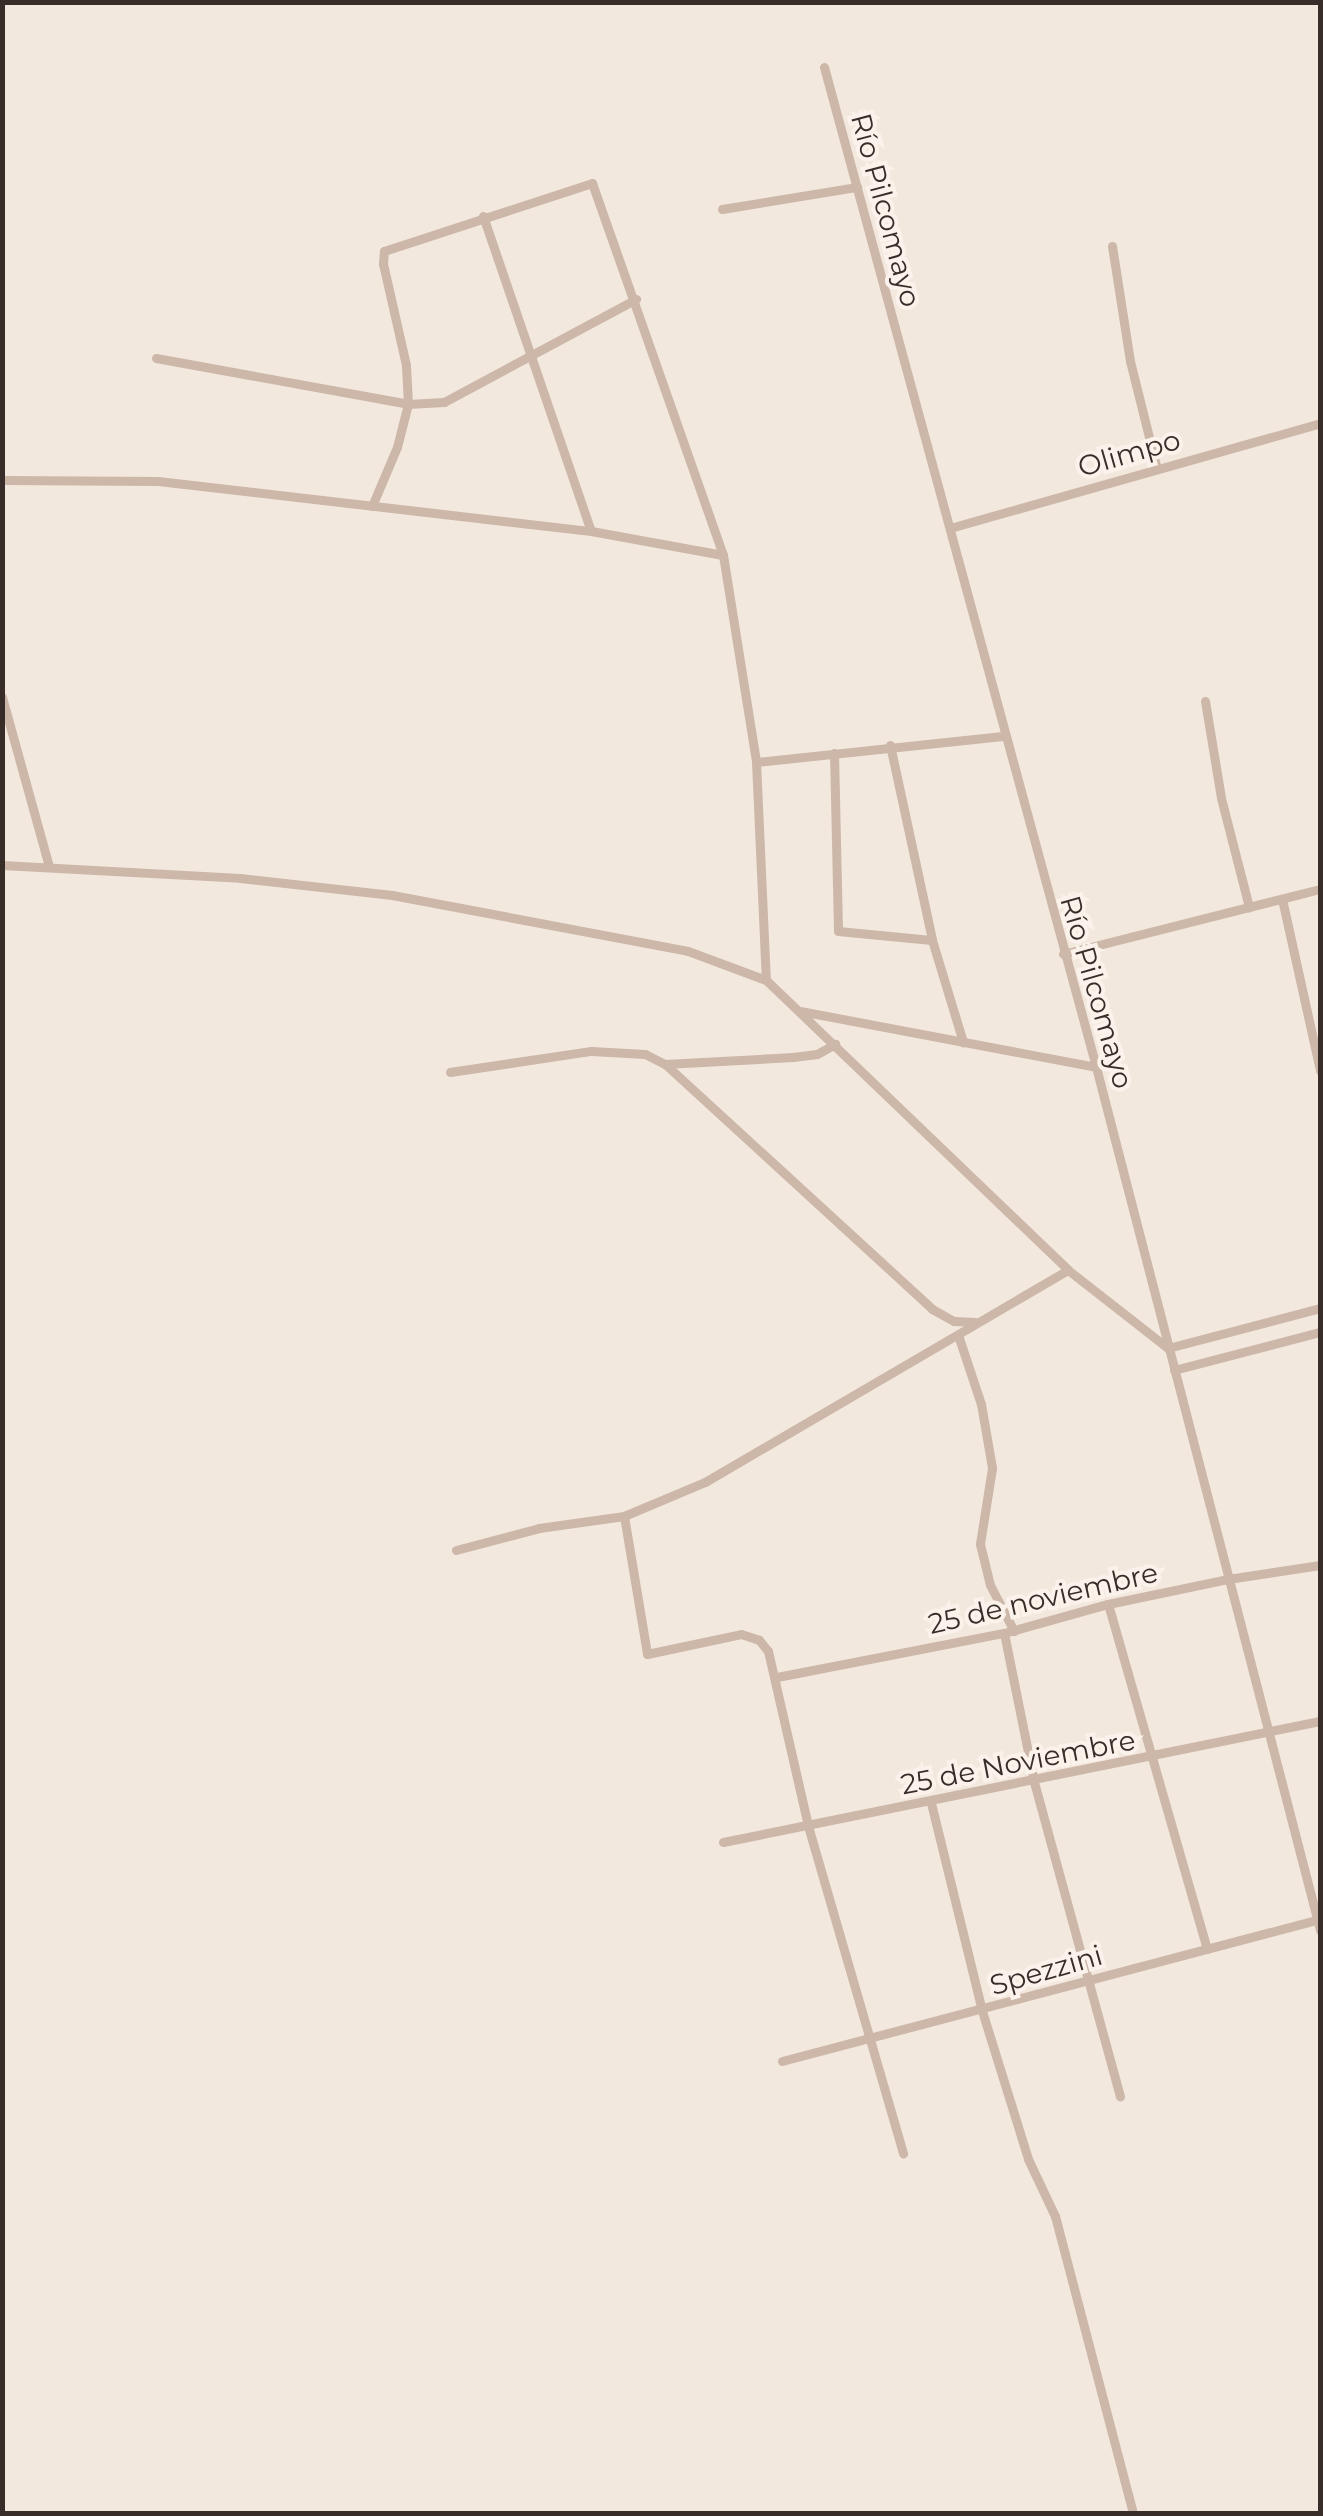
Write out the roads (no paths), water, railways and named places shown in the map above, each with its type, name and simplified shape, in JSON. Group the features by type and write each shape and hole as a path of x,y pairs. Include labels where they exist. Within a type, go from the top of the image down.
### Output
{"street":[{"name":"Río Pilcomayo","path":"824,67 1096,1067 1320,1923"},
{"path":"372,506 397,447 408,404 406,365 384,251 592,183 723,554 756,762 766,980"},
{"path":"722,209 856,187"},
{"path":"483,216 591,531"},
{"path":"1112,246 1130,362 1158,469"},
{"path":"156,358 408,404 444,402 636,299"},
{"name":"Olimpo","path":"950,528 1320,423"},
{"path":"2,480 158,481 591,531 723,554"},
{"path":"2,697 49,867"},
{"path":"1206,702 1221,798 1249,907"},
{"path":"756,762 1003,736"},
{"path":"890,746 932,940 963,1042"},
{"path":"834,754 838,931 932,940"},
{"path":"2,864 240,878 392,895 688,951 766,980 1068,1270 1168,1348 1320,1308"},
{"path":"1063,954 1320,889"},
{"path":"1282,899 1320,1071"},
{"path":"800,1011 1096,1067"},
{"path":"666,1064 793,1057 817,1054 835,1044"},
{"path":"450,1072 591,1051 645,1054 666,1064 932,1309 954,1321 978,1322"},
{"path":"456,1550 539,1528 624,1516 705,1482 1068,1270"},
{"path":"1174,1370 1320,1332"},
{"path":"958,1335 981,1404 992,1468 980,1544 990,1585 1009,1632 1034,1782 1120,2096"},
{"path":"624,1516 647,1654 750,1634 768,1652 777,1677 777,1699 808,1826 903,2153"},
{"name":"25 de noviembre","path":"777,1677 1009,1632 1108,1604 1228,1579 1320,1565"},
{"path":"1108,1604 1207,1950"},
{"name":"25 de Noviembre","path":"722,1842 1320,1722"},
{"path":"931,1803 982,2012 1028,2159 1055,2216 1132,2514"},
{"name":"Spezzini","path":"782,2061 1320,1923"}]}
